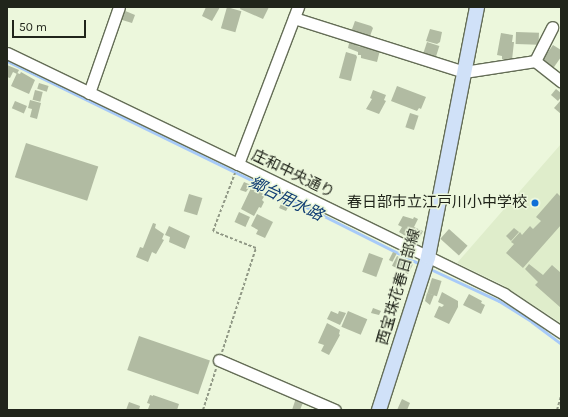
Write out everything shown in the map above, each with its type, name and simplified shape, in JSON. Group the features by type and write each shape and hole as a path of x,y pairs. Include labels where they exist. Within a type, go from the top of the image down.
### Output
{"main road":[{"name":"西宝珠花春日部線","path":"379,410 428,257 477,7"}],"street":[{"path":"89,93 119,7"},
{"path":"238,164 298,7"},
{"path":"294,18 464,72 535,61 561,81"},
{"path":"535,61 552,26"},
{"name":"庄和中央通り","path":"7,53 504,294 561,332"},
{"path":"219,360 335,410"}],"path":[{"path":"203,410 256,248 213,231 238,164"},
{"path":"557,410 561,396"}],"shaded area":[{"name":"春日部市立江戸川小中学校","path":"561,144 561,323 501,284 457,263"}],"building":[{"path":"206,7 220,7 212,21 202,16"},
{"path":"227,7 241,11 235,32 221,28"},
{"path":"241,7 269,7 263,19 240,9"},
{"path":"123,10 135,15 132,23 119,19"},
{"path":"355,21 373,28 370,36 367,37 351,32"},
{"path":"430,29 442,32 440,42 437,44 426,41"},
{"path":"516,32 539,33 539,45 516,44"},
{"path":"501,33 513,35 512,42 514,42 512,60 502,59 502,56 497,55"},
{"path":"350,39 358,42 357,46 380,50 377,62 361,58 361,55 358,55 358,52 348,48"},
{"path":"427,42 439,46 435,58 423,54"},
{"path":"553,45 561,50 561,57 552,70 540,63"},
{"path":"346,52 356,55 357,57 351,81 339,78"},
{"path":"7,65 19,70 17,74 13,72 10,78 7,77"},
{"path":"21,72 35,80 29,94 11,86 17,73 20,74"},
{"path":"39,83 49,86 47,92 37,89"},
{"path":"397,86 426,97 421,109 419,108 417,111 391,101"},
{"path":"556,89 561,93 561,97 558,101 551,95"},
{"path":"35,90 43,92 40,102 33,100"},
{"path":"373,90 386,95 384,100 386,101 379,114 366,109 372,99 370,98"},
{"path":"30,100 41,103 37,119 30,117 32,109 28,108"},
{"path":"561,100 561,114 554,108"},
{"path":"15,101 27,106 24,113 12,108"},
{"path":"410,113 419,116 414,130 405,127"},
{"path":"26,143 98,166 87,201 15,177"},
{"path":"244,182 251,185 246,192 240,190"},
{"path":"252,186 261,190 260,192 265,195 262,200 264,202 261,208 259,207 254,216 241,209"},
{"path":"557,193 561,197 561,225 523,268 506,253 514,244 511,242 520,232 522,235 530,226 533,229 541,221 536,217"},
{"path":"189,194 202,198 197,215 184,211"},
{"path":"283,200 290,204 286,211 279,208"},
{"path":"239,212 250,217 245,227 235,222"},
{"path":"257,214 273,222 265,238 256,234 258,230 251,226"},
{"path":"403,216 418,219 414,227 423,231 417,243 399,232 402,227 398,225"},
{"path":"153,223 156,224 155,228 164,234 162,239 164,240 156,254 152,252 148,262 136,257 140,247 143,248"},
{"path":"169,226 190,236 185,249 169,242 170,237 165,235"},
{"path":"514,228 519,232 511,241 506,236"},
{"path":"449,229 468,246 459,255 440,239"},
{"path":"393,252 397,254 392,262 389,260"},
{"path":"369,253 383,258 376,277 362,272"},
{"path":"397,256 413,264 408,274 392,266"},
{"path":"529,264 543,275 552,265 561,273 561,308 535,285 538,282 525,269"},
{"path":"432,278 442,281 437,296 427,293"},
{"path":"442,292 458,301 458,307 449,324 434,317 439,306 442,307 444,305 438,302"},
{"path":"427,293 434,295 430,305 425,301"},
{"path":"469,294 482,301 481,303 485,305 481,314 463,305"},
{"path":"373,308 381,311 379,315 371,313"},
{"path":"331,311 338,314 339,311 346,313 340,325 327,319"},
{"path":"348,311 367,319 361,335 341,327"},
{"path":"327,323 340,330 340,335 329,355 321,351 324,345 318,343"},
{"path":"139,336 210,360 198,394 127,370"},
{"path":"150,395 179,404 177,410 148,409 150,404 147,403"},
{"path":"296,398 304,400 300,410 292,410"},
{"path":"402,399 410,403 407,410 397,410"},
{"path":"129,402 140,406 139,410 126,410"}],"waterway":[{"name":"郷台用水路","path":"7,61 422,265"},
{"name":"郷台用水路","path":"428,268 499,301 532,322 561,344"}],"place":[{"name":"春日部市立江戸川小中学校","path":"535,203"}]}
